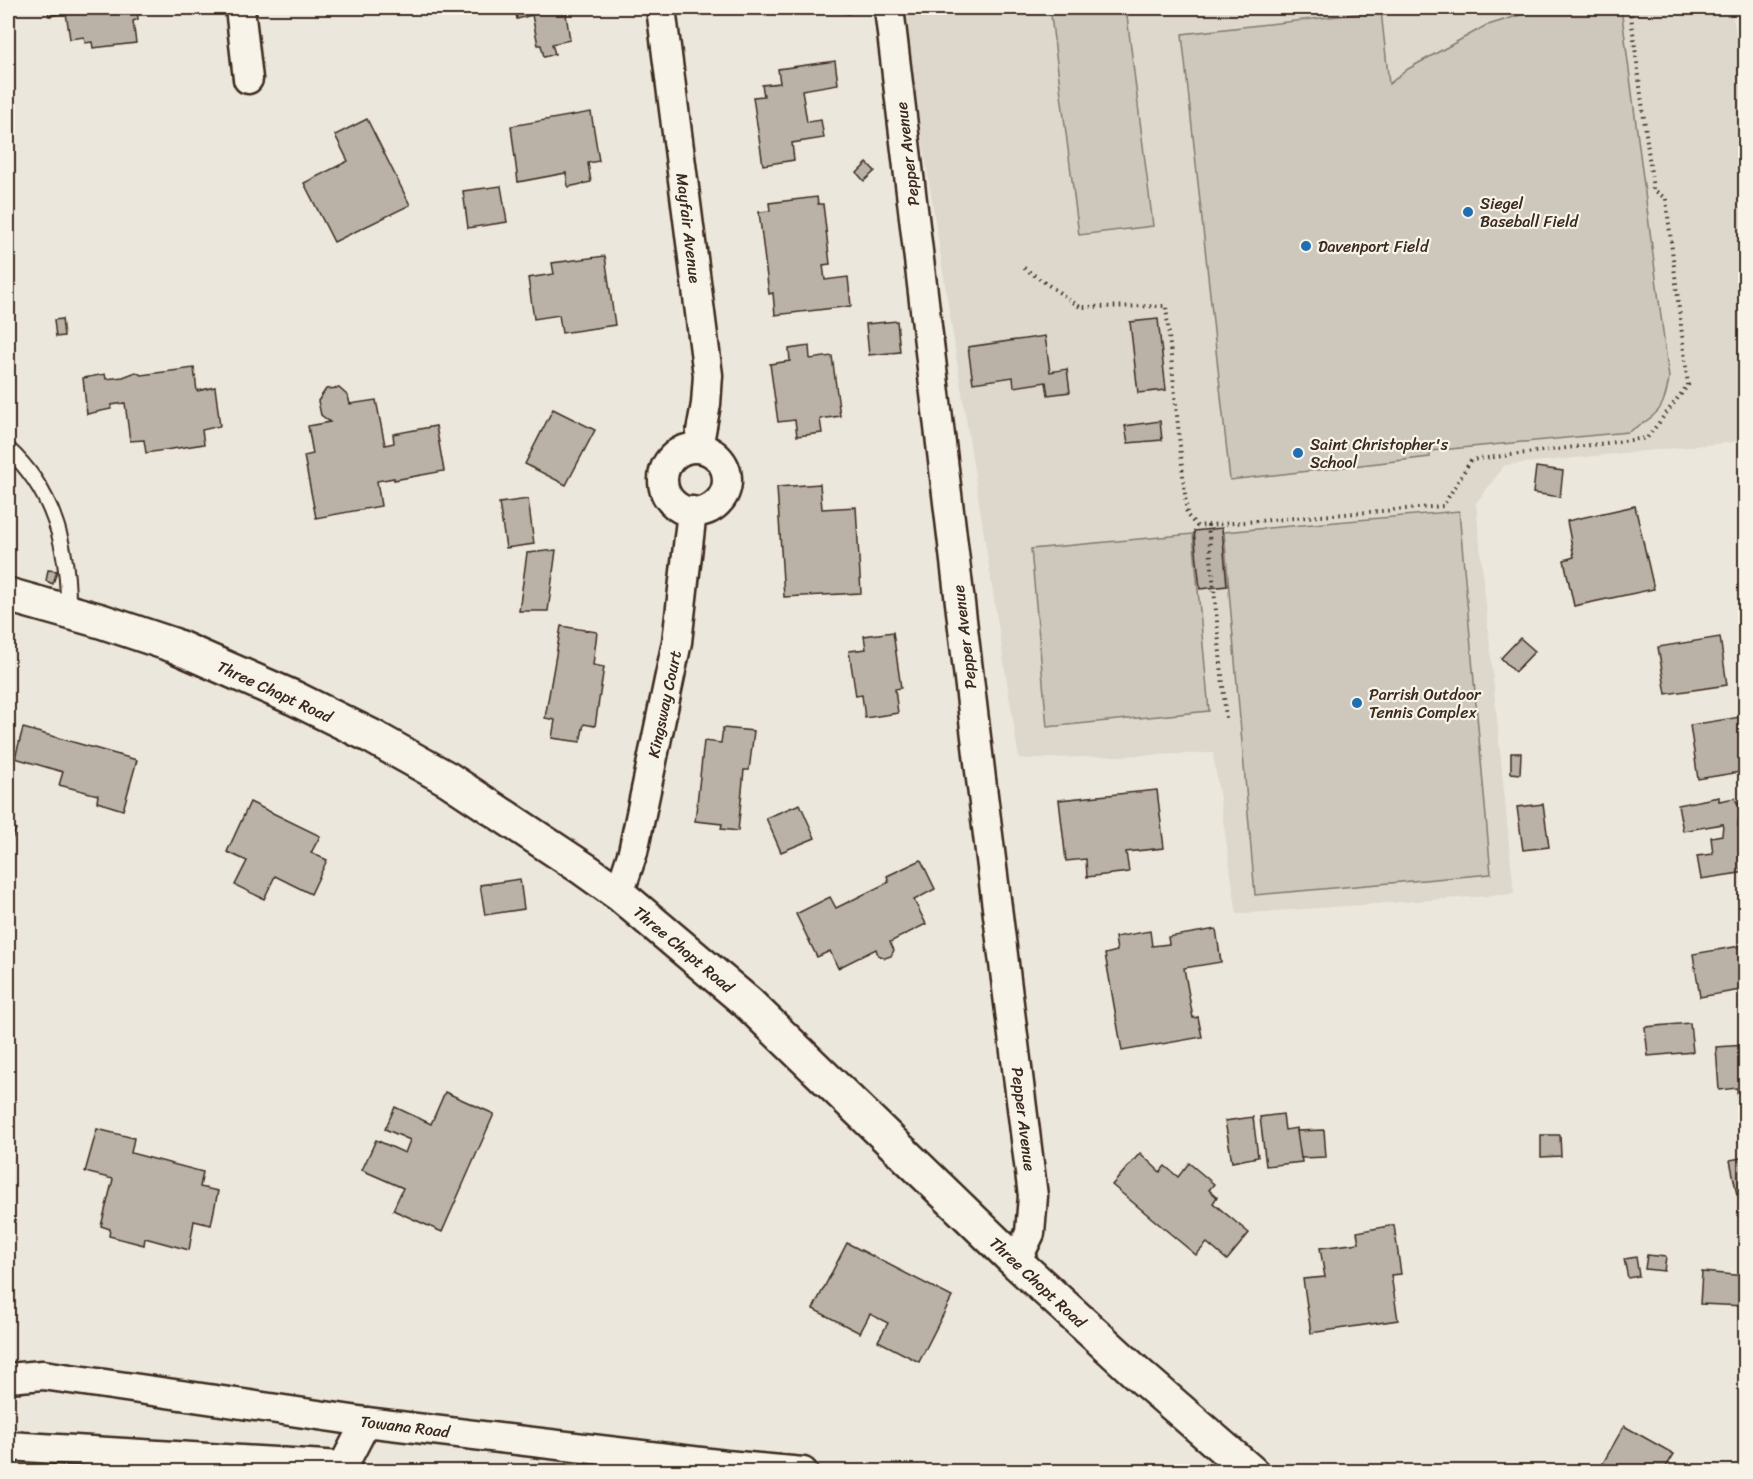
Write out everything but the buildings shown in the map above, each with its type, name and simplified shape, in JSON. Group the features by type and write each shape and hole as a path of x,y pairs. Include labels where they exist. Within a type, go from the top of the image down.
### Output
{"main road":[{"name":"Three Chopt Road","path":"8,595 68,611 173,645 294,698 371,736 448,779 489,804 619,894 748,1003 1016,1262 1137,1373 1251,1472"}],"street":[{"path":"240,8 248,79"},
{"name":"Mayfair Avenue","path":"661,8 708,375 706,404 698,448"},
{"name":"Pepper Avenue","path":"889,8 1033,1196 1030,1233 1016,1262"},
{"path":"698,448 709,451 718,458 727,477 726,488 721,498 713,506 703,511 692,511 674,504 668,496 663,477 672,458 689,449 698,448"},
{"name":"Kingsway Court","path":"619,894 633,852 677,642 692,511"},
{"name":"Towana Road","path":"8,1378 43,1375 366,1422 803,1472"},
{"path":"8,1446 341,1469 366,1422"}],"lane":[{"path":"8,449 23,463 36,481 54,514 63,543 68,580 68,611"}],"path":[{"path":"1024,268 1080,307 1166,306 1186,515 1197,526 1443,506 1471,460 1647,438 1689,385 1666,199 1653,189 1630,8"},
{"path":"1208,525 1226,718"}],"shaded area":[{"name":"Saint Christopher's School","path":"902,8 1731,8 1746,84 1745,441 1505,465 1476,503 1514,894 1237,914 1213,753 1019,759"},
{"path":"1050,8 1126,8 1153,226 1079,235"},
{"name":"Siegel Baseball Field","path":"1542,8 1621,8 1669,378 1665,398 1658,411 1628,432 1430,451 1430,457 1230,480 1182,34 1381,11 1389,84 1408,69 1485,26"},
{"name":"Parrish Outdoor Tennis Complex","path":"1459,511 1491,874 1255,895 1224,532"},
{"path":"1193,534 1209,711 1047,727 1031,549"}],"place":[{"name":"Siegel Baseball Field","path":"1468,212"},
{"name":"Davenport Field","path":"1306,246"},
{"name":"Saint Christopher's School","path":"1298,453"},
{"name":"Parrish Outdoor Tennis Complex","path":"1357,703"}]}
